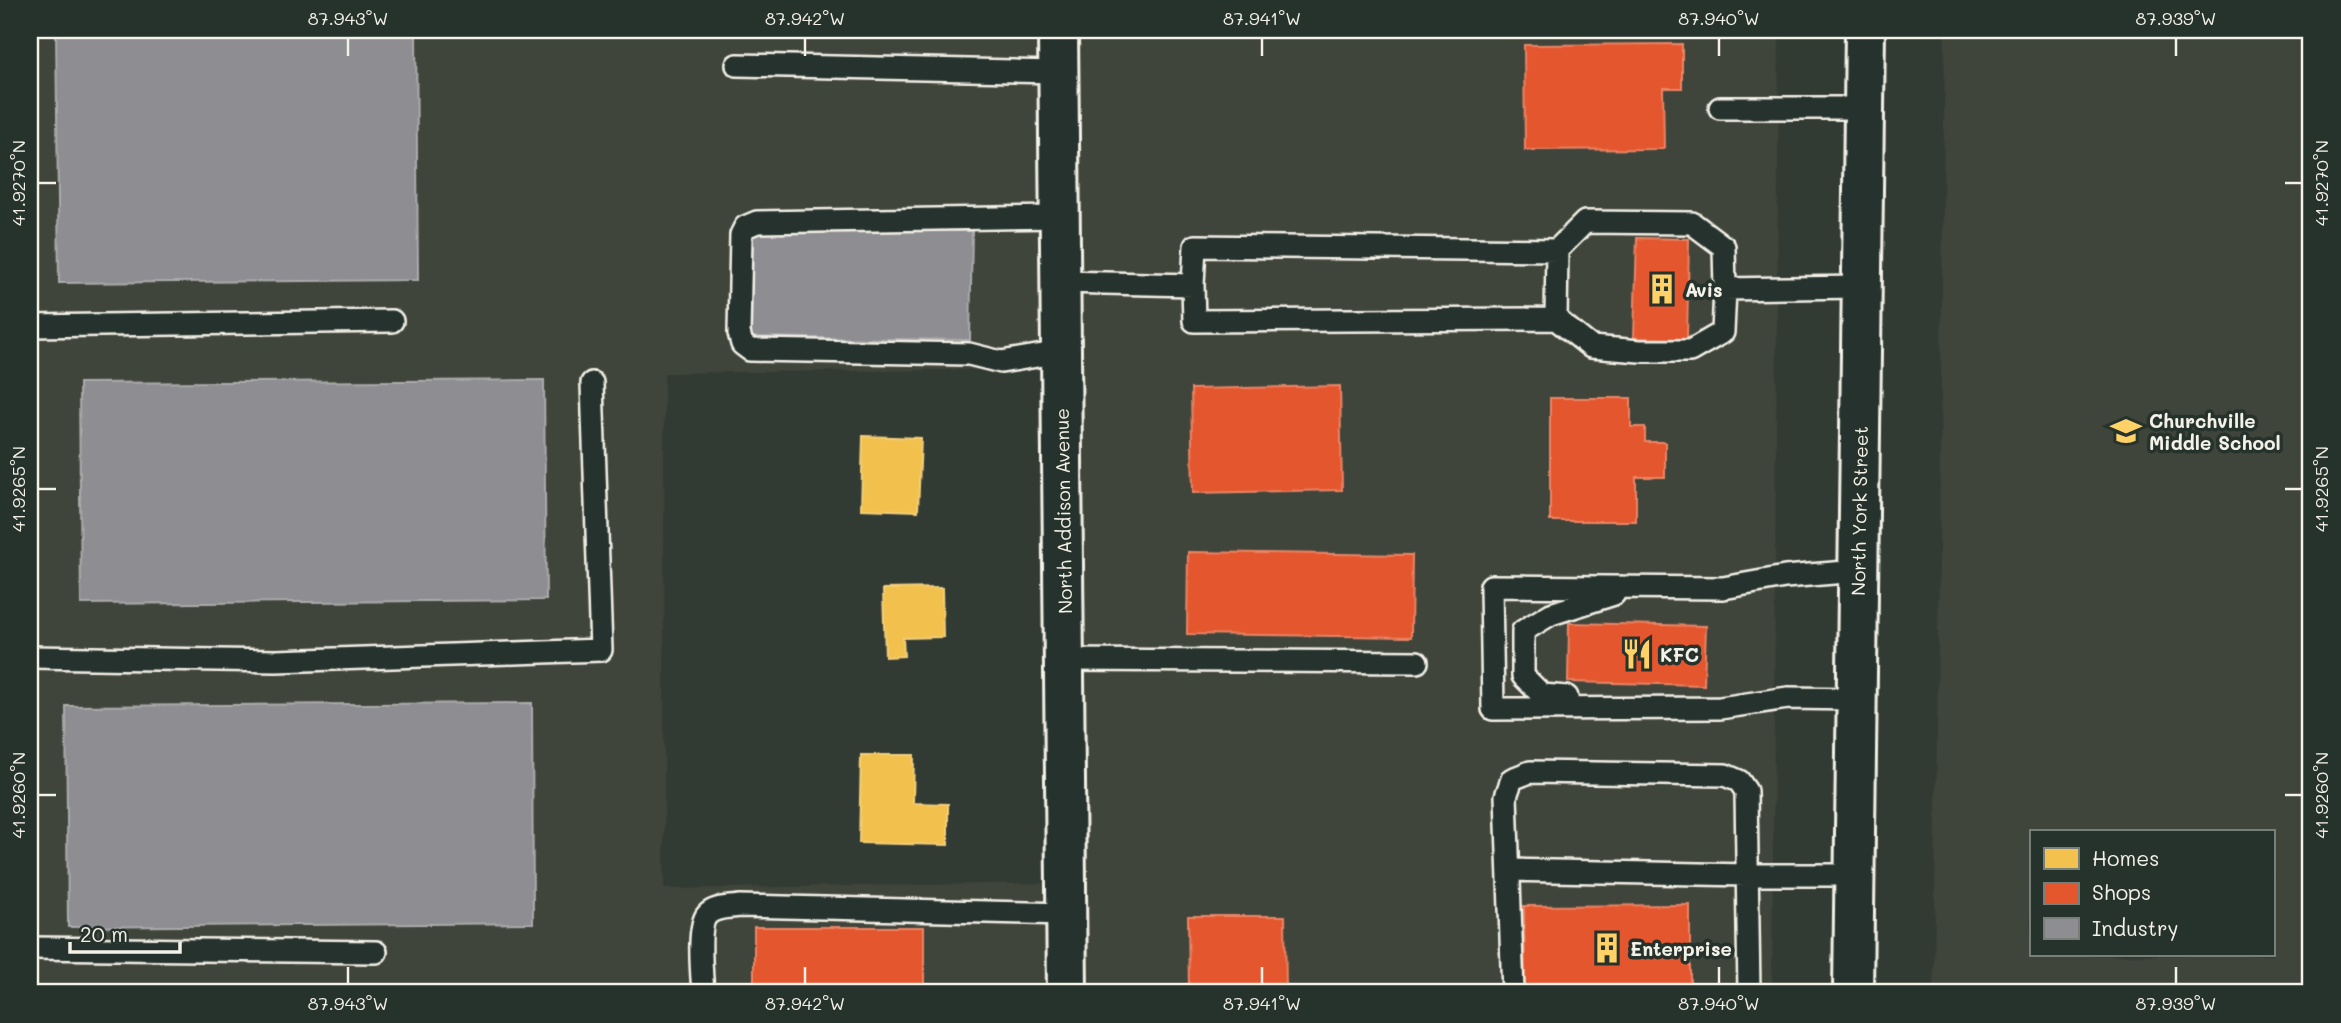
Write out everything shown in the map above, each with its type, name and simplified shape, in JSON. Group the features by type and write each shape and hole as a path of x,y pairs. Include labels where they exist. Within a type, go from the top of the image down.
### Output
{"street":[{"name":"North Addison Avenue","path":"1058,30 1067,993"},
{"name":"North York Street","path":"1853,993 1865,30"}],"lane":[{"path":"737,65 1058,72"},
{"path":"1720,108 1864,108"},
{"path":"1059,217 757,222 745,227 741,234 739,333 742,344 750,350 969,354 1002,362 1061,352"},
{"path":"1556,319 1557,250 1585,222 1692,223 1724,247 1723,332 1690,351 1591,347 1556,319 1194,321 1193,285 1195,246 1557,250"},
{"path":"1060,282 1193,285"},
{"path":"1725,289 1862,286"},
{"path":"30,326 392,321"},
{"path":"30,657 276,661 601,650 592,383"},
{"path":"1857,699 1788,698 1720,708 1493,709 1491,586 1723,588 1785,577 1858,570"},
{"path":"1632,588 1551,614 1523,631 1523,676 1542,695 1720,708"},
{"path":"1064,660 1417,662"},
{"path":"1513,993 1507,796 1512,779 1530,772 1725,775 1739,781 1745,791 1749,993"},
{"path":"1509,870 1855,875"},
{"path":"703,993 702,930 705,916 715,909 739,906 1066,914"},
{"path":"30,948 376,952"}],"shaded area":[{"path":"30,30 1779,30 1772,993 30,993","holes":["1043,369 1054,883 664,889 664,373"]},
{"name":"Churchville Middle School","path":"1945,30 2311,30 2311,993 1934,993"}],"building: Homes":[{"path":"863,436 921,438 918,511 861,509"},
{"path":"942,588 943,637 903,638 904,656 885,657 883,589"},
{"path":"861,755 914,755 913,803 948,804 948,845 859,843"}],"building: Shops":[{"path":"1682,44 1682,88 1663,88 1664,149 1525,150 1524,45"},
{"name":"Avis","path":"1637,238 1689,239 1687,339 1634,338"},
{"path":"1340,386 1342,490 1193,493 1191,389"},
{"path":"1550,398 1631,398 1631,427 1645,427 1645,442 1665,442 1665,477 1636,477 1636,521 1550,521"},
{"path":"1188,552 1412,555 1411,637 1187,634"},
{"name":"KFC","path":"1569,623 1706,626 1704,685 1568,682"},
{"name":"Enterprise","path":"1690,905 1690,989 1525,991 1524,906"},
{"path":"1188,916 1285,916 1286,993 1189,993"},
{"path":"754,927 924,927 924,987 975,987 975,993 754,993"}],"building: Industry":[{"path":"56,30 416,30 418,280 59,283"},
{"path":"752,228 972,231 970,340 751,337"},
{"path":"544,380 546,600 81,604 79,383"},
{"path":"532,703 533,923 68,927 66,706"}],"place":[{"name":"Avis","path":"1662,289"},
{"name":"Churchville Middle School","path":"2126,431"},
{"name":"KFC","path":"1637,654"},
{"name":"Enterprise","path":"1607,948"}]}
